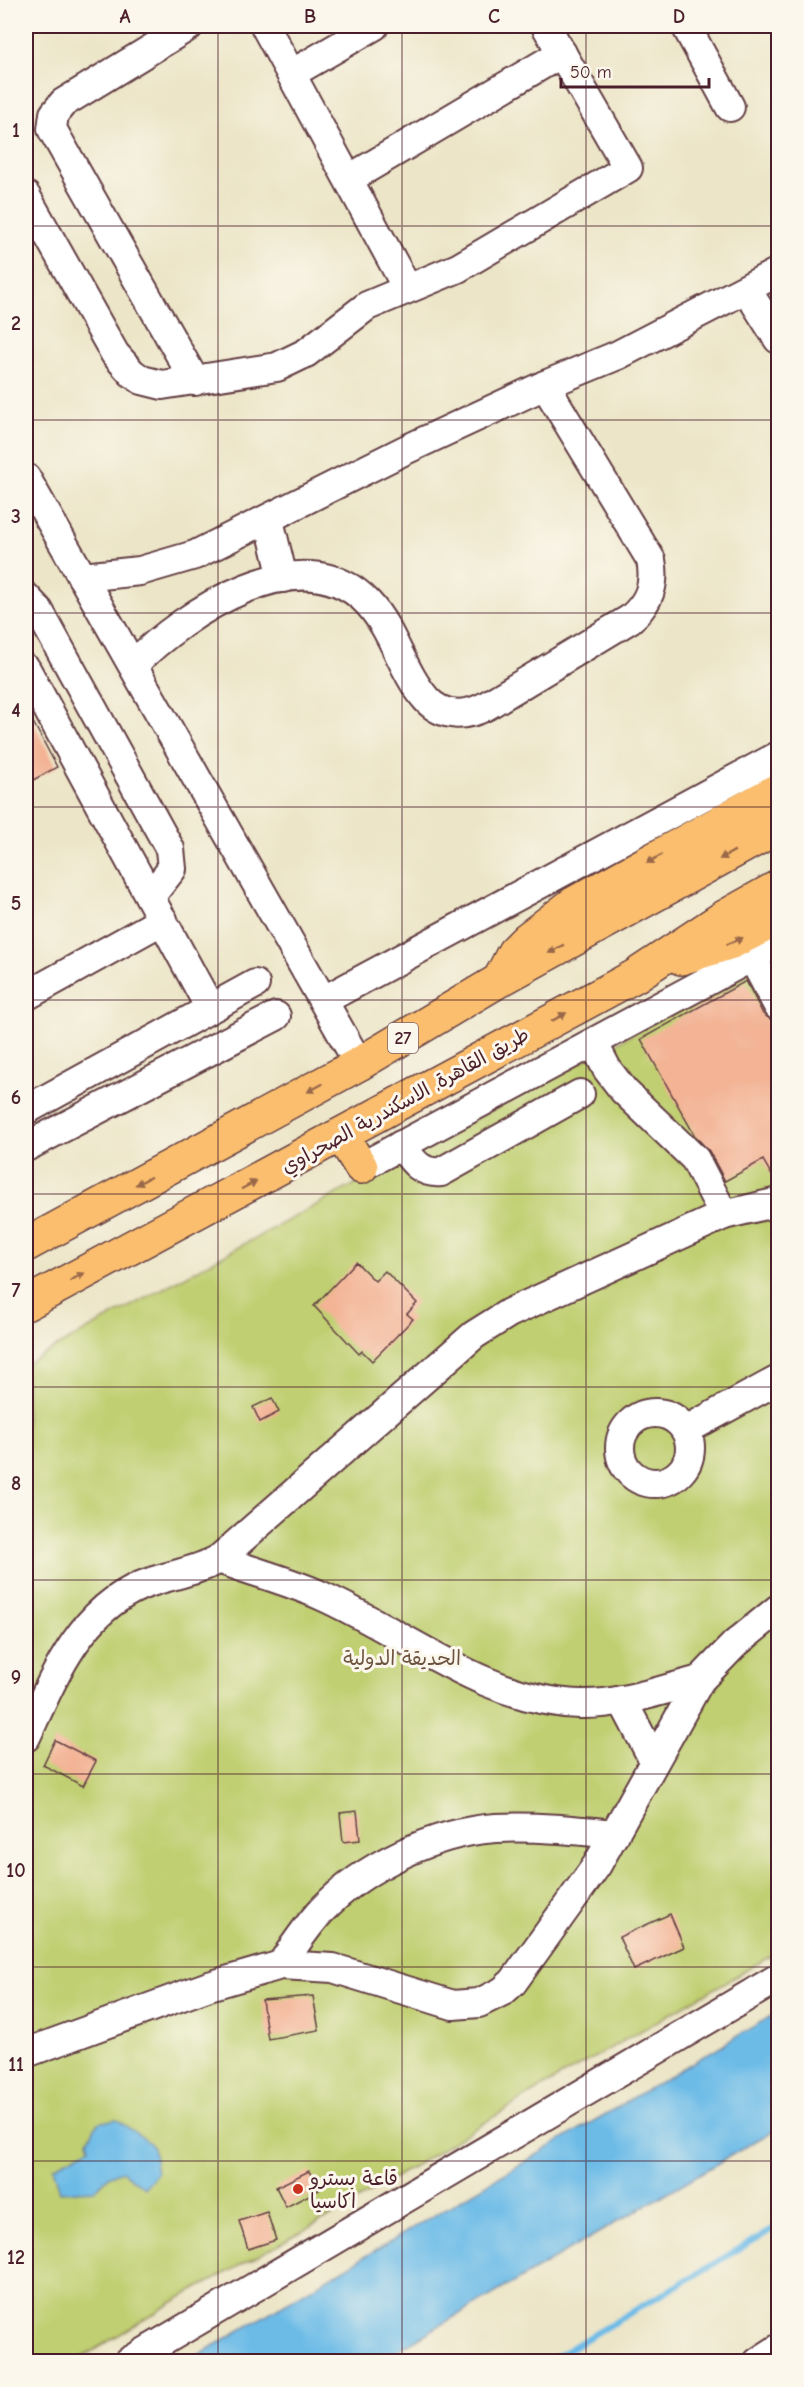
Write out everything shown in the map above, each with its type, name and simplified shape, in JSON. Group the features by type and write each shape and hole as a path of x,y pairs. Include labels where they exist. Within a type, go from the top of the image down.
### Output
{"highway":[{"path":"498,981 514,952 557,915 778,790"},
{"name":"27","path":"26,1245 359,1064 498,981 778,827"},
{"name":"طريق القاهرة, الاسكندرية الصحراوي","path":"26,1304 342,1136 658,962 721,919 778,887"},
{"path":"658,962 732,942 778,920"},
{"path":"342,1136 361,1167"}],"street":[{"path":"189,26 63,103 54,114 51,129 195,381"},
{"path":"265,26 407,288"},
{"path":"291,74 374,26"},
{"path":"26,196 122,365 132,373 152,383 172,384 262,370 293,360 318,345 360,310 458,267 628,168 546,26"},
{"path":"686,26 730,107"},
{"path":"349,179 562,53"},
{"path":"82,577 140,571 195,555 403,451 545,385 618,355 778,272"},
{"path":"747,290 778,339"},
{"path":"133,665 170,631 212,604 283,578 296,576 323,578 352,590 366,601 377,614 427,699 450,713 478,710 630,619 648,600 654,574 651,560 545,385"},
{"path":"26,478 359,1064"},
{"path":"269,520 283,578"},
{"path":"26,597 39,611 170,849 172,869 157,909 28,990"},
{"path":"26,669 210,1008"},
{"path":"324,1000 778,756"},
{"path":"361,1167 594,1044 778,943"},
{"path":"752,957 774,988"},
{"path":"26,1110 255,984"},
{"path":"26,1147 276,1016"},
{"path":"594,1044 607,1068 624,1091 682,1143 695,1159 724,1215"},
{"path":"401,1145 420,1168 441,1172 580,1094"},
{"path":"26,1737 78,1636 97,1613 124,1594 142,1585 198,1569 219,1559 460,1347 492,1322 724,1215 778,1202"},
{"path":"686,1431 778,1380"},
{"path":"219,1559 322,1596 440,1659 512,1691 556,1702 581,1704 622,1700 700,1680"},
{"path":"26,2053 209,1986 281,1965 333,1968 453,2005 479,2003 503,1991 513,1982 585,1883 615,1834 700,1680 735,1644 778,1609"},
{"path":"622,1700 654,1761"},
{"path":"281,1965 322,1910 348,1887 406,1853 494,1828 541,1828 615,1834"},
{"path":"128,2361 778,1978"},
{"path":"758,2361 778,2349"}],"green space":[{"name":"الحديقة الدولية","path":"778,955 778,1952 546,2085 340,2211 180,2298 74,2362 26,2361 26,1364"}],"water":[{"path":"778,2012 778,2128 379,2361 188,2361"},
{"path":"116,2119 150,2143 157,2173 144,2188 123,2171 110,2175 95,2190 60,2192 53,2167 90,2148 88,2140 98,2123"}],"building":[{"path":"26,709 57,767 26,784"},
{"path":"746,981 763,1014 773,1021 778,1031 778,1186 763,1160 725,1181 709,1151 695,1136 641,1039"},
{"path":"356,1262 375,1281 385,1271 417,1303 407,1314 413,1319 372,1361 362,1351 359,1354 314,1306"},
{"path":"272,1398 279,1412 260,1422 253,1407"},
{"path":"55,1740 96,1761 83,1786 43,1765"},
{"path":"357,1811 360,1840 343,1842 340,1813"},
{"path":"670,1914 684,1947 634,1970 619,1937"},
{"path":"313,1996 319,2030 268,2039 262,2000"},
{"name":"قاعة بسترو اكاسيا","path":"309,2171 319,2190 286,2207 276,2187"},
{"path":"267,2212 276,2240 248,2249 239,2221"}],"waterway":[{"path":"547,2362 778,2226"}],"place":[{"name":"قاعة بسترو اكاسيا","path":"298,2189"}]}
